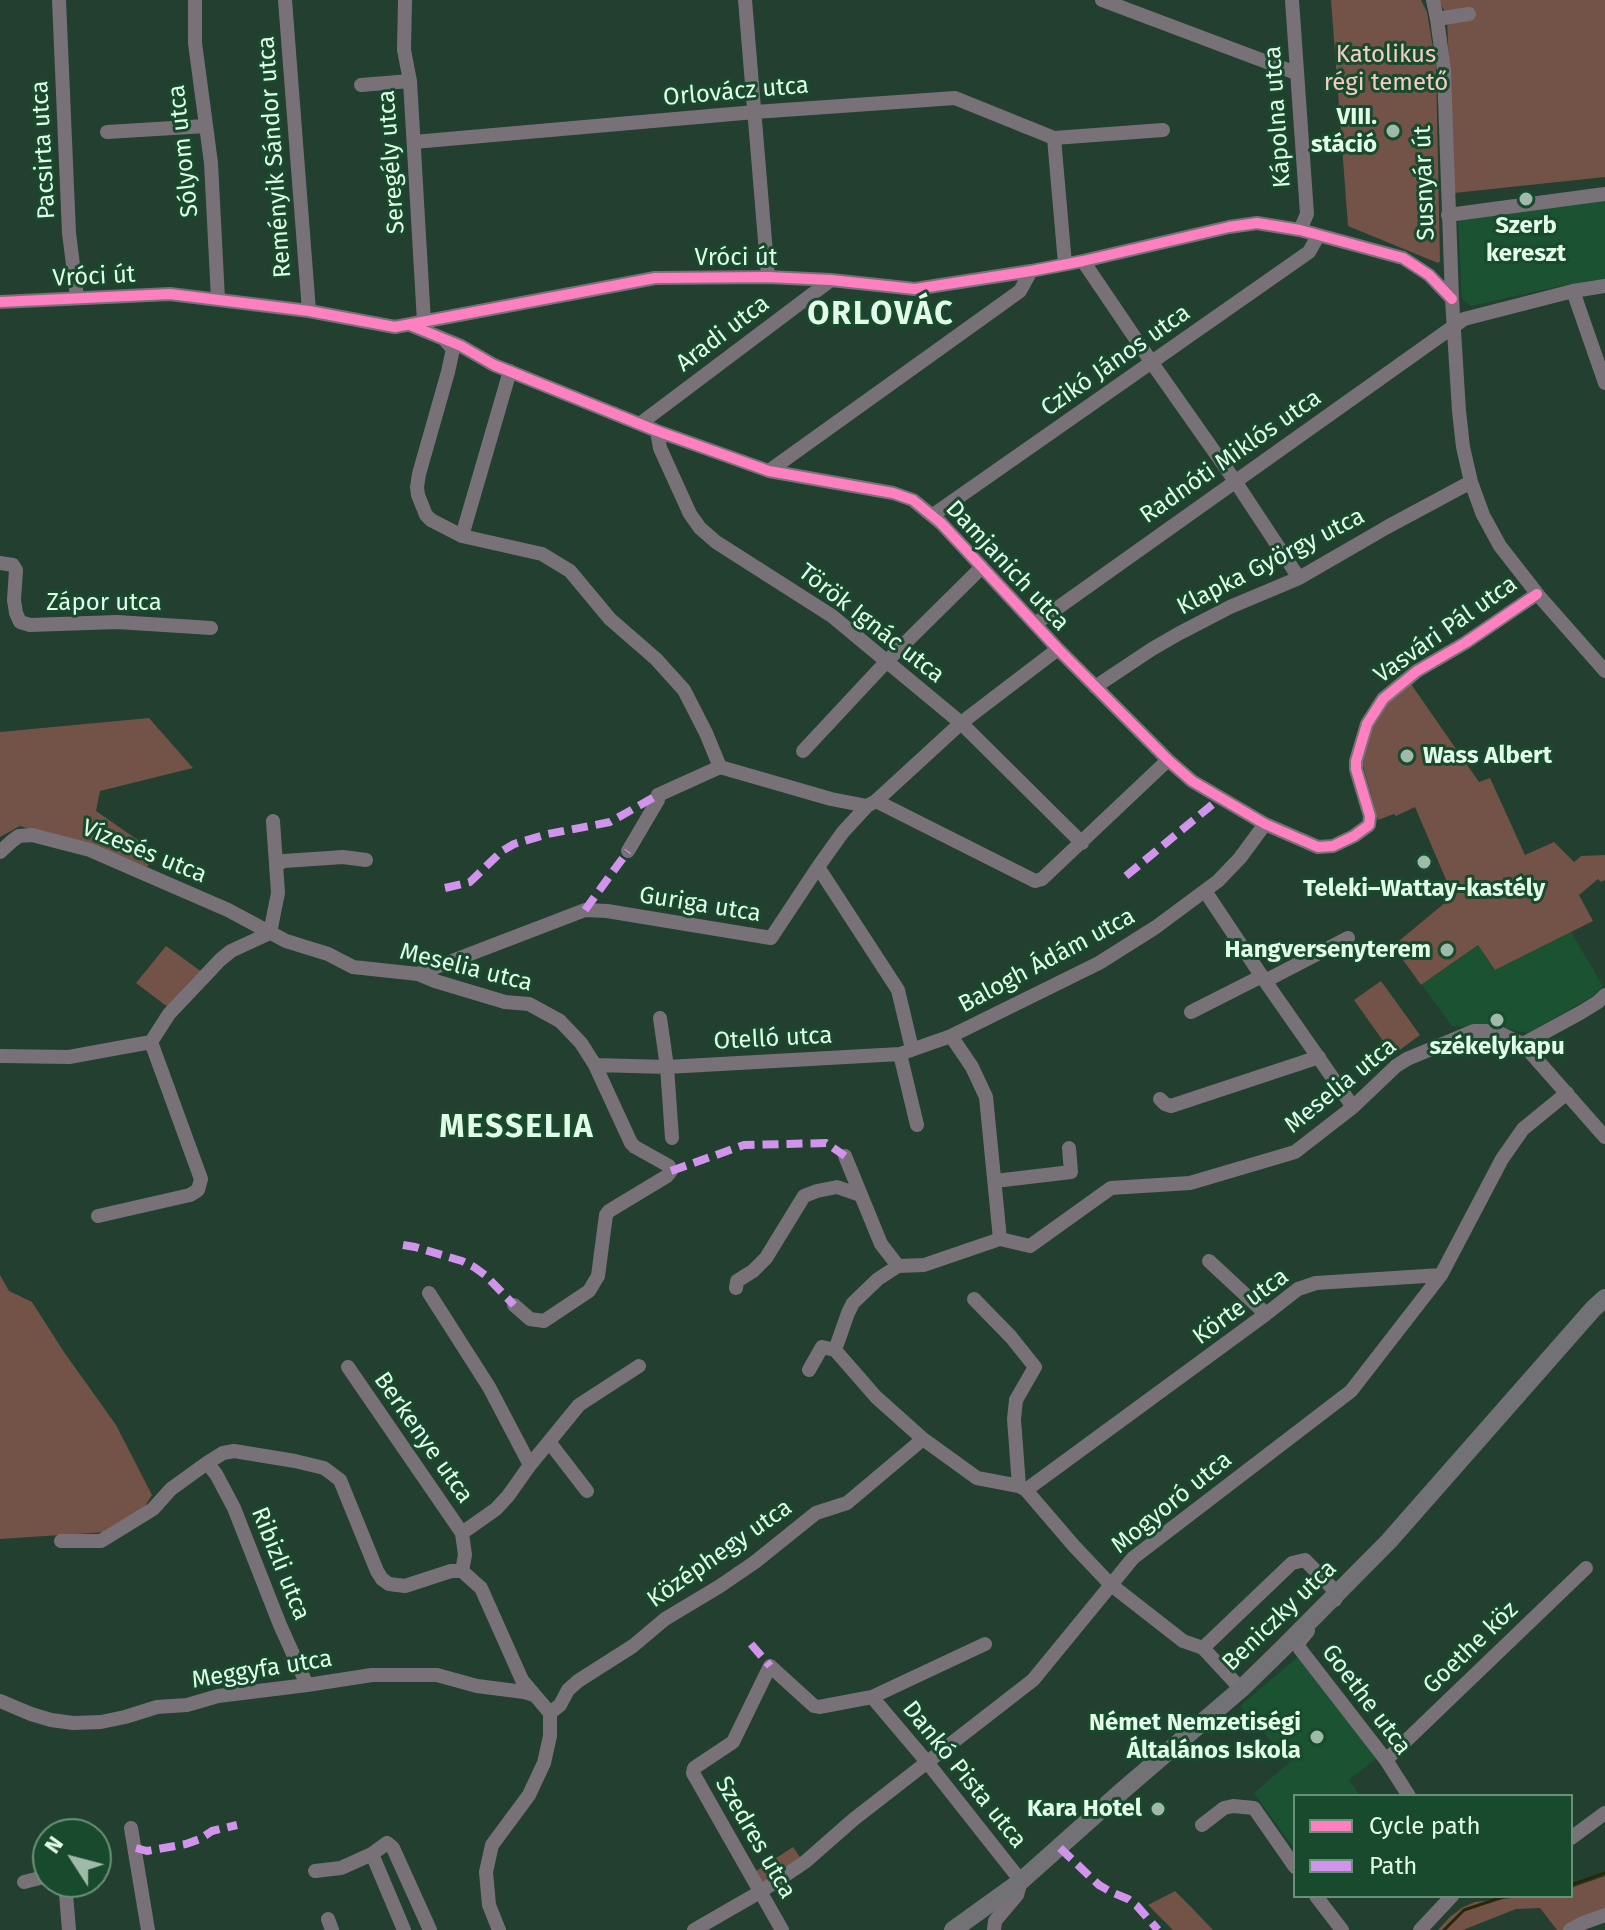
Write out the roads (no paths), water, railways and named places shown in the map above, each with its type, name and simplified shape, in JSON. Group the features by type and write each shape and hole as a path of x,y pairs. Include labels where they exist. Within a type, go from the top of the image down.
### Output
{"main road":[{"name":"Beniczky utca","path":"953,1930 1021,1881 1241,1689 1409,1519 1605,1298"}],"street":[{"name":"Pacsirta utca","path":"59,0 69,233 77,297"},
{"name":"Sólyom utca","path":"195,0 195,43 211,163 218,299"},
{"name":"Reményik Sándor utca","path":"285,0 309,311"},
{"name":"Seregély utca","path":"405,0 404,50 410,81 414,142 417,323"},
{"path":"745,0 768,277"},
{"path":"1102,0 1296,73"},
{"name":"Kápolna utca","path":"1292,0 1307,214 1300,230"},
{"name":"Susnyár út","path":"1433,0 1444,70 1459,411 1471,482 1483,515 1500,546 1537,594 1605,671"},
{"path":"1437,19 1469,14"},
{"path":"361,85 410,81"},
{"name":"Orlovácz utca","path":"414,142 955,98 1054,138 1163,130"},
{"path":"107,132 206,126"},
{"path":"1054,138 1065,264"},
{"path":"1448,215 1605,194"},
{"name":"Vróci út","path":"0,302 170,294 309,311 395,327 655,278 768,277 915,289 1083,261 1257,223 1300,230 1403,258 1429,275 1452,299"},
{"name":"Czikó János utca","path":"933,515 1309,252 1318,236"},
{"path":"1083,261 1299,578"},
{"path":"1429,275 1451,270"},
{"path":"769,471 1020,291 1031,271"},
{"name":"Aradi utca","path":"641,423 831,280"},
{"name":"Radnóti Miklós utca","path":"1035,624 1464,319 1573,291 1605,286"},
{"path":"1573,291 1605,383"},
{"path":"443,318 441,328 444,339 453,349 419,474 418,495 426,515 462,536 542,554 570,571 610,619 656,659 684,690 720,767"},
{"name":"Damjanich utca","path":"417,323 494,365 657,431 769,471 893,493 913,500 933,515 1058,649 1192,781 1265,824 1313,845"},
{"path":"462,536 510,371"},
{"name":"Török Ignác utca","path":"657,431 660,448 690,514 700,528 716,542 832,616 887,661 961,723 1082,843"},
{"name":"Klapka György utca","path":"1095,687 1178,634 1230,607 1299,578 1471,482"},
{"name":"Zápor utca","path":"0,563 13,565 16,570 14,600 20,622 30,625 117,622 211,628"},
{"path":"803,751 887,661 982,567"},
{"name":"Vasvári Pál utca","path":"1313,845 1323,848 1333,846 1369,825 1370,816 1356,761 1367,724 1383,699 1417,671 1537,594"},
{"path":"917,1125 898,990 818,867 843,832 871,803 961,723 1058,649"},
{"path":"628,851 658,795 720,767 831,799 871,803 1035,881 1042,879 1082,843 1168,760"},
{"path":"0,1056 69,1057 151,1042 169,1014 220,960 231,951 270,933 278,893 273,821"},
{"name":"Balogh Ádám utca","path":"951,1036 1099,963 1156,927 1230,870 1265,824"},
{"name":"Vízesés utca","path":"0,852 19,836 32,835 90,850 228,910 270,933"},
{"path":"276,865 284,861 343,857 366,860"},
{"name":"Guriga utca","path":"418,974 585,910 607,911 768,939 818,867"},
{"path":"1205,891 1353,1107"},
{"name":"Meselia utca","path":"270,933 296,945 328,954 353,967 418,974 505,1002 529,1004 560,1021 581,1043 595,1065 631,1143 669,1166 671,1171 667,1176 606,1215 598,1276 589,1291 544,1321 530,1319 514,1305"},
{"path":"1191,1012 1348,938"},
{"path":"1605,995 1580,1013 1523,1044 1605,1137"},
{"path":"660,1018 672,1138"},
{"name":"Meselia utca","path":"898,1266 924,1265 1000,1239 1030,1246 1111,1188 1190,1183 1295,1152 1353,1107 1396,1066 1474,1031 1495,1031 1523,1044"},
{"path":"951,1036 972,1067 986,1097 1000,1239"},
{"name":"Otelló utca","path":"595,1065 667,1067 906,1052 951,1036"},
{"path":"98,1216 190,1195 198,1190 201,1179 151,1042"},
{"path":"1160,1099 1171,1106 1319,1057"},
{"path":"1441,1275 1502,1159 1523,1129 1567,1093"},
{"path":"995,1181 1071,1172 1069,1148"},
{"path":"835,1350 853,1303 878,1279 898,1266 881,1244 845,1156"},
{"path":"736,1288 737,1281 766,1258 804,1196 837,1187 860,1195"},
{"path":"1209,1261 1266,1314"},
{"name":"Körte utca","path":"1023,1488 1298,1289 1316,1283 1441,1275"},
{"name":"Mogyoró utca","path":"694,1930 805,1862 854,1819 1033,1680 1133,1558 1351,1391 1441,1275"},
{"path":"429,1293 489,1387 530,1465"},
{"path":"974,1299 1035,1367 1016,1400 1014,1419 1023,1488 1110,1584 1183,1641 1203,1648 1241,1689"},
{"path":"809,1370 822,1347 835,1350 876,1397 923,1439 977,1478 1023,1488"},
{"path":"462,1571 465,1555 462,1533 496,1509 508,1496 579,1405 639,1366"},
{"name":"Berkenye utca","path":"348,1367 462,1533"},
{"name":"Középhegy utca","path":"550,1713 578,1681 633,1646 665,1619 755,1562 816,1513 847,1503 923,1439"},
{"path":"550,1443 587,1491"},
{"path":"61,1541 101,1541 113,1535 153,1509 171,1489 207,1463 223,1453 234,1451 324,1468 340,1480 377,1571 389,1584 405,1586 451,1571 462,1571 481,1588 522,1680 550,1713 550,1736 544,1763 529,1795 492,1845 486,1872 489,1905 499,1930"},
{"name":"Ribizli utca","path":"207,1463 234,1508 307,1685"},
{"path":"1203,1648 1292,1563 1305,1560 1338,1594"},
{"name":"Goethe köz","path":"1386,1760 1586,1568"},
{"name":"Goethe utca","path":"1338,1594 1330,1608 1298,1643 1299,1647 1386,1760 1408,1794"},
{"path":"872,1697 985,1644"},
{"name":"Szedres utca","path":"782,1930 693,1773 694,1768 734,1740 770,1666 814,1706 872,1697"},
{"name":"Meggyfa utca","path":"0,1701 51,1720 73,1723 101,1722 157,1707 187,1705 218,1696 372,1675 437,1675 477,1686 534,1695"},
{"name":"Dankó Pista utca","path":"872,1697 1021,1881"},
{"path":"1202,1825 1224,1808 1254,1808 1293,1864"},
{"path":"1573,1837 1605,1813"},
{"path":"131,1828 148,1930"},
{"path":"315,1871 341,1868 372,1854 387,1843 393,1848 430,1930"},
{"path":"372,1854 404,1930"},
{"path":"24,1882 32,1880"},
{"path":"994,1930 995,1921 1017,1895 1021,1881"},
{"path":"66,1898 69,1930"},
{"path":"1318,1898 1342,1930"},
{"path":"1420,1930 1450,1898"},
{"path":"1570,1930 1605,1915"}],"waterway":[{"path":"1573,1884 1605,1873"},
{"path":"1444,1930 1464,1910 1500,1898"}],"place":[{"name":"VIII. stáció","path":"1393,131"},
{"name":"Szerb kereszt","path":"1526,199"},
{"name":"Wass Albert","path":"1407,756"},
{"name":"Teleki–Wattay-kastély","path":"1424,862"},
{"name":"Hangversenyterem","path":"1447,950"},
{"name":"székelykapu","path":"1497,1020"},
{"name":"Német Nemzetiségi Általános Iskola","path":"1317,1737"},
{"name":"Kara Hotel","path":"1158,1809"}],"district":[{"name":"ORLOVÁC","path":"881,315"},
{"name":"MESSELIA","path":"517,1128"}],"park label":[{"name":"Katolikus régi temető","path":"1386,69"}]}
